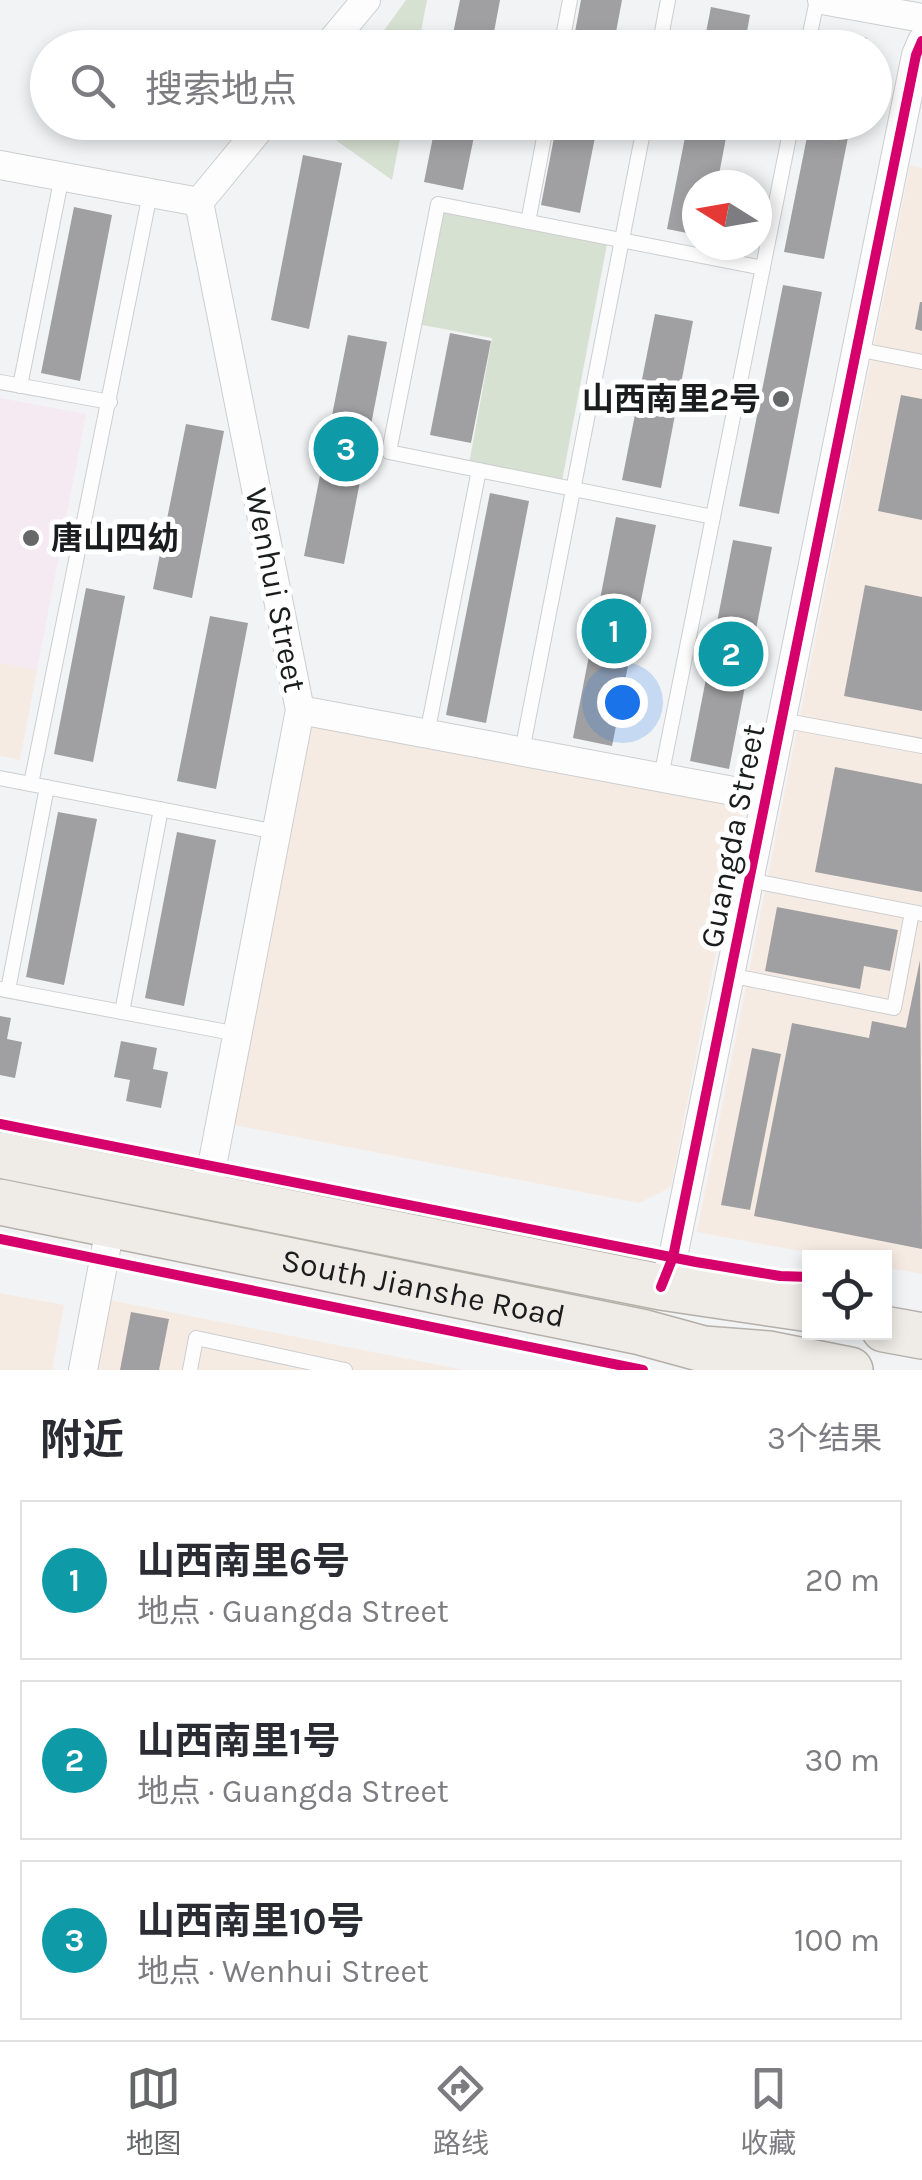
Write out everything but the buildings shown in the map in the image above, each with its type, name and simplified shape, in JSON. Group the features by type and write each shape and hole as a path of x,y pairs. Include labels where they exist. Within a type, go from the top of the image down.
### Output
{"main road":[{"name":"South Jianshe Road","path":"0,1155 661,1287 802,1306"},
{"name":"South Jianshe Road","path":"0,1202 642,1332 703,1349 768,1354 850,1370"},
{"path":"892,1305 922,1307"},
{"path":"892,1330 922,1336"},
{"path":"703,1349 766,1370"}],"street":[{"path":"341,30 366,0"},
{"path":"820,0 922,18"},
{"name":"Guangda Street","path":"661,1287 673,1257 856,349 910,144 916,56 922,41"},
{"path":"0,165 199,202 249,140"},
{"name":"Wenhui Street","path":"199,202 300,710 203,1197"},
{"path":"300,710 766,797"},
{"path":"82,1370 111,1224"}],"lane":[{"path":"565,30 570,0"},
{"path":"662,30 668,0"},
{"path":"812,30 820,0"},
{"path":"528,222 544,140"},
{"path":"522,751 641,140"},
{"path":"660,777 788,140"},
{"path":"20,386 62,176"},
{"path":"32,784 150,194"},
{"path":"713,517 389,452 438,204 763,268"},
{"path":"856,349 922,362"},
{"path":"0,382 110,402"},
{"path":"427,734 479,470"},
{"path":"781,720 922,746"},
{"path":"0,778 277,832"},
{"path":"48,787 4,989 238,1034"},
{"path":"122,1012 161,809"},
{"path":"730,976 894,1008 917,913 749,880"},
{"path":"190,1370 196,1338 346,1370"}],"shaded area":[{"path":"910,165 922,168 922,1274 892,1268 892,1250 802,1251 697,1232"},
{"name":"唐山四幼","path":"0,398 86,414 37,670 0,663"},
{"path":"0,663 37,670 20,760 0,756"},
{"path":"308,717 745,801 671,1187 639,1203 229,1124"},
{"path":"0,1293 64,1305 52,1370 0,1370"},
{"path":"104,1299 464,1370 91,1370"}],"green space":[{"path":"406,0 427,0 421,30 384,30"},
{"path":"336,140 400,140 392,180"},
{"path":"444,212 607,244 562,481 469,464 492,338 422,325"}],"cycle path":[{"path":"661,1287 673,1257 916,55 922,41"},
{"path":"0,1124 696,1262 802,1277"},
{"path":"0,1239 643,1370"}],"place":[{"name":"山西南里2号","path":"781,399"},
{"name":"山西南里10号","path":"346,449"},
{"name":"唐山四幼","path":"31,538"},
{"name":"山西南里6号","path":"614,631"},
{"name":"山西南里1号","path":"731,654"}]}
